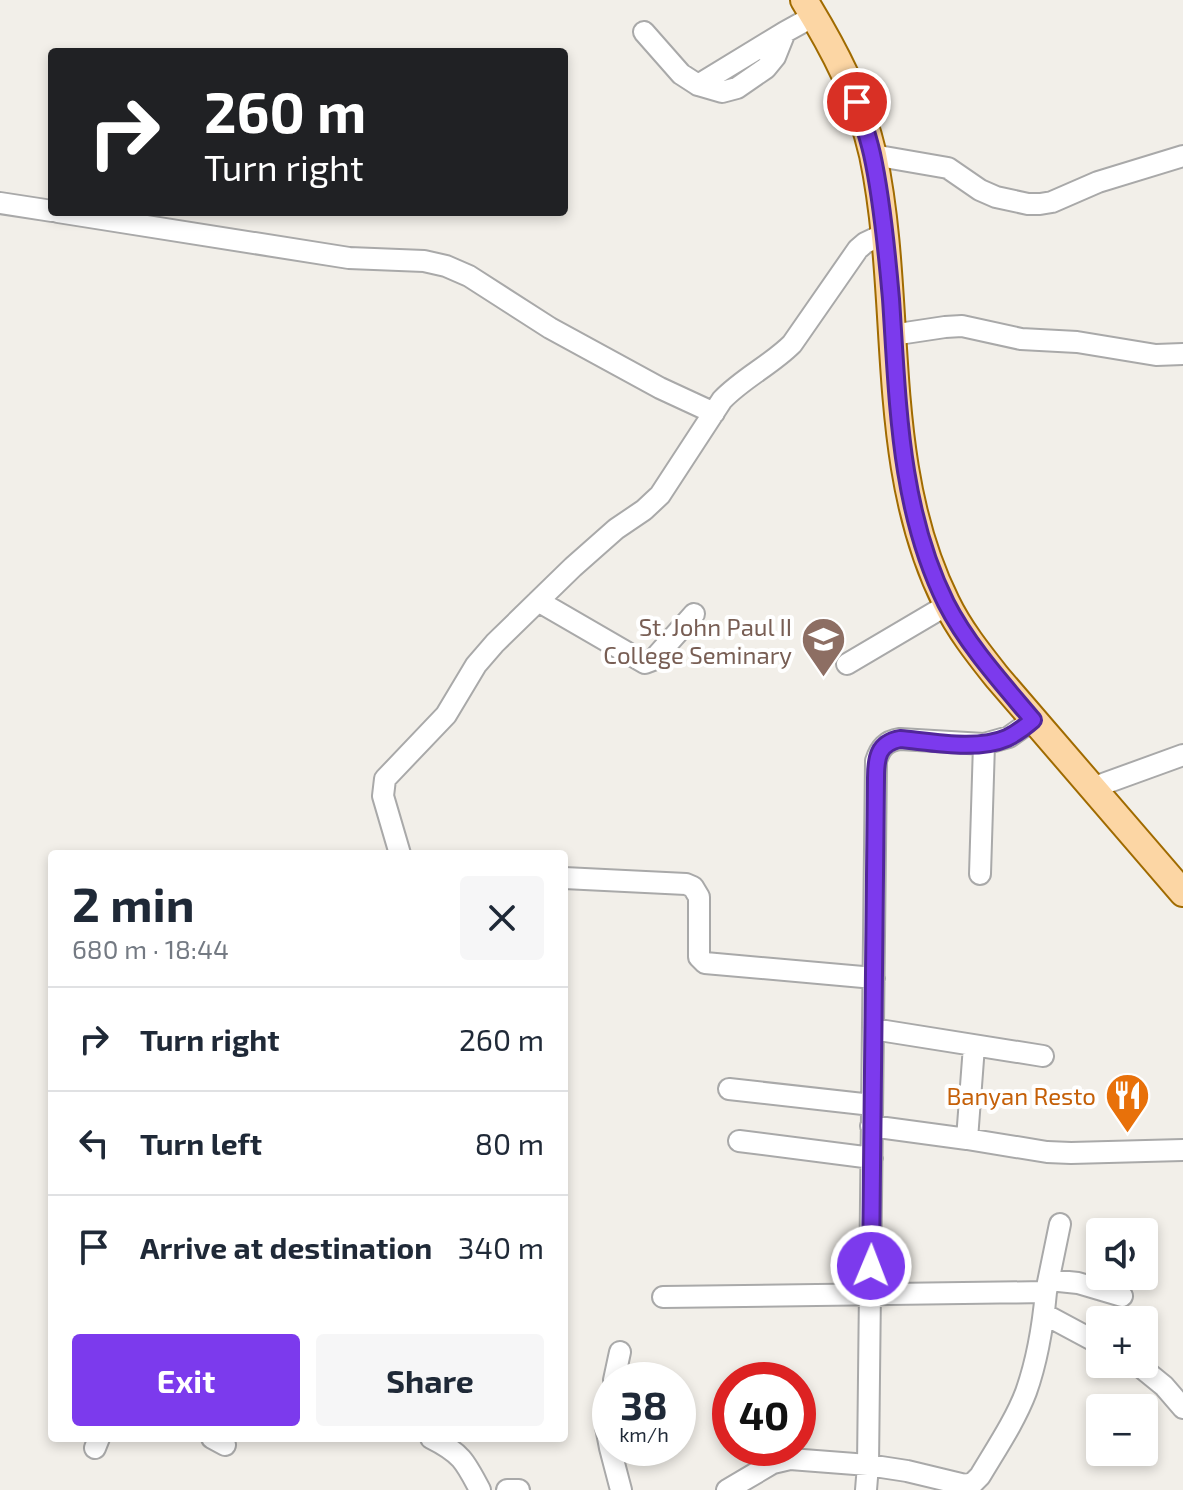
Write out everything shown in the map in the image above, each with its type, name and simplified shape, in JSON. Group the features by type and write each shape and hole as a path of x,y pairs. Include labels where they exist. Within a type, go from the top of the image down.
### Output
{"main road":[{"path":"809,8 844,71 873,155 884,234 900,437 906,476 924,548 947,605 974,647 1033,720 1183,893"}],"street":[{"path":"644,32 681,74 698,85 785,32 809,8"},
{"path":"873,155 948,168 988,193 1028,204 1052,202 1098,182 1183,156"},
{"path":"0,203 48,211"},
{"path":"81,216 349,258 424,261 446,266 469,276 550,328 660,388 714,413"},
{"path":"399,850 383,796 385,779 446,715 476,665 538,601 616,529 653,503 733,389 781,356 858,249 884,234"},
{"path":"892,335 962,326 1021,339 1077,342 1156,355 1183,354"},
{"path":"538,601 645,663 653,660 694,614"},
{"path":"847,664 947,605"},
{"path":"866,1490 876,761 879,751 892,741 984,744 1009,737 1033,720"},
{"path":"980,874 984,744"},
{"path":"1092,788 1183,755"},
{"path":"568,878 686,884 693,887 699,897 699,957 709,964 874,978"},
{"path":"873,1029 1043,1056"},
{"path":"967,1139 974,1046"},
{"path":"729,1089 872,1105"},
{"path":"871,1126 1047,1152 1183,1150"},
{"path":"739,1141 872,1158"},
{"path":"727,1490 781,1460 790,1459 868,1465 907,1471 955,1484 973,1483 987,1464 1026,1392 1060,1224"},
{"path":"663,1297 870,1293 1078,1283 1122,1296"},
{"path":"1044,1314 1086,1336"},
{"path":"618,1362 620,1352"},
{"path":"1154,1378 1183,1408"},
{"path":"439,1442 460,1456 480,1490"},
{"path":"615,1466 621,1490"},
{"path":"507,1490 519,1490"}],"place":[{"name":"St. John Paul II College Seminary","path":"823,679"},
{"name":"Banyan Resto","path":"1127,1134"}],"route":[{"path":"857,102 873,155 884,234 900,437 914,514 947,605 974,647 1033,720 1009,737 984,744 892,741 879,751 876,761 871,1266"}]}
